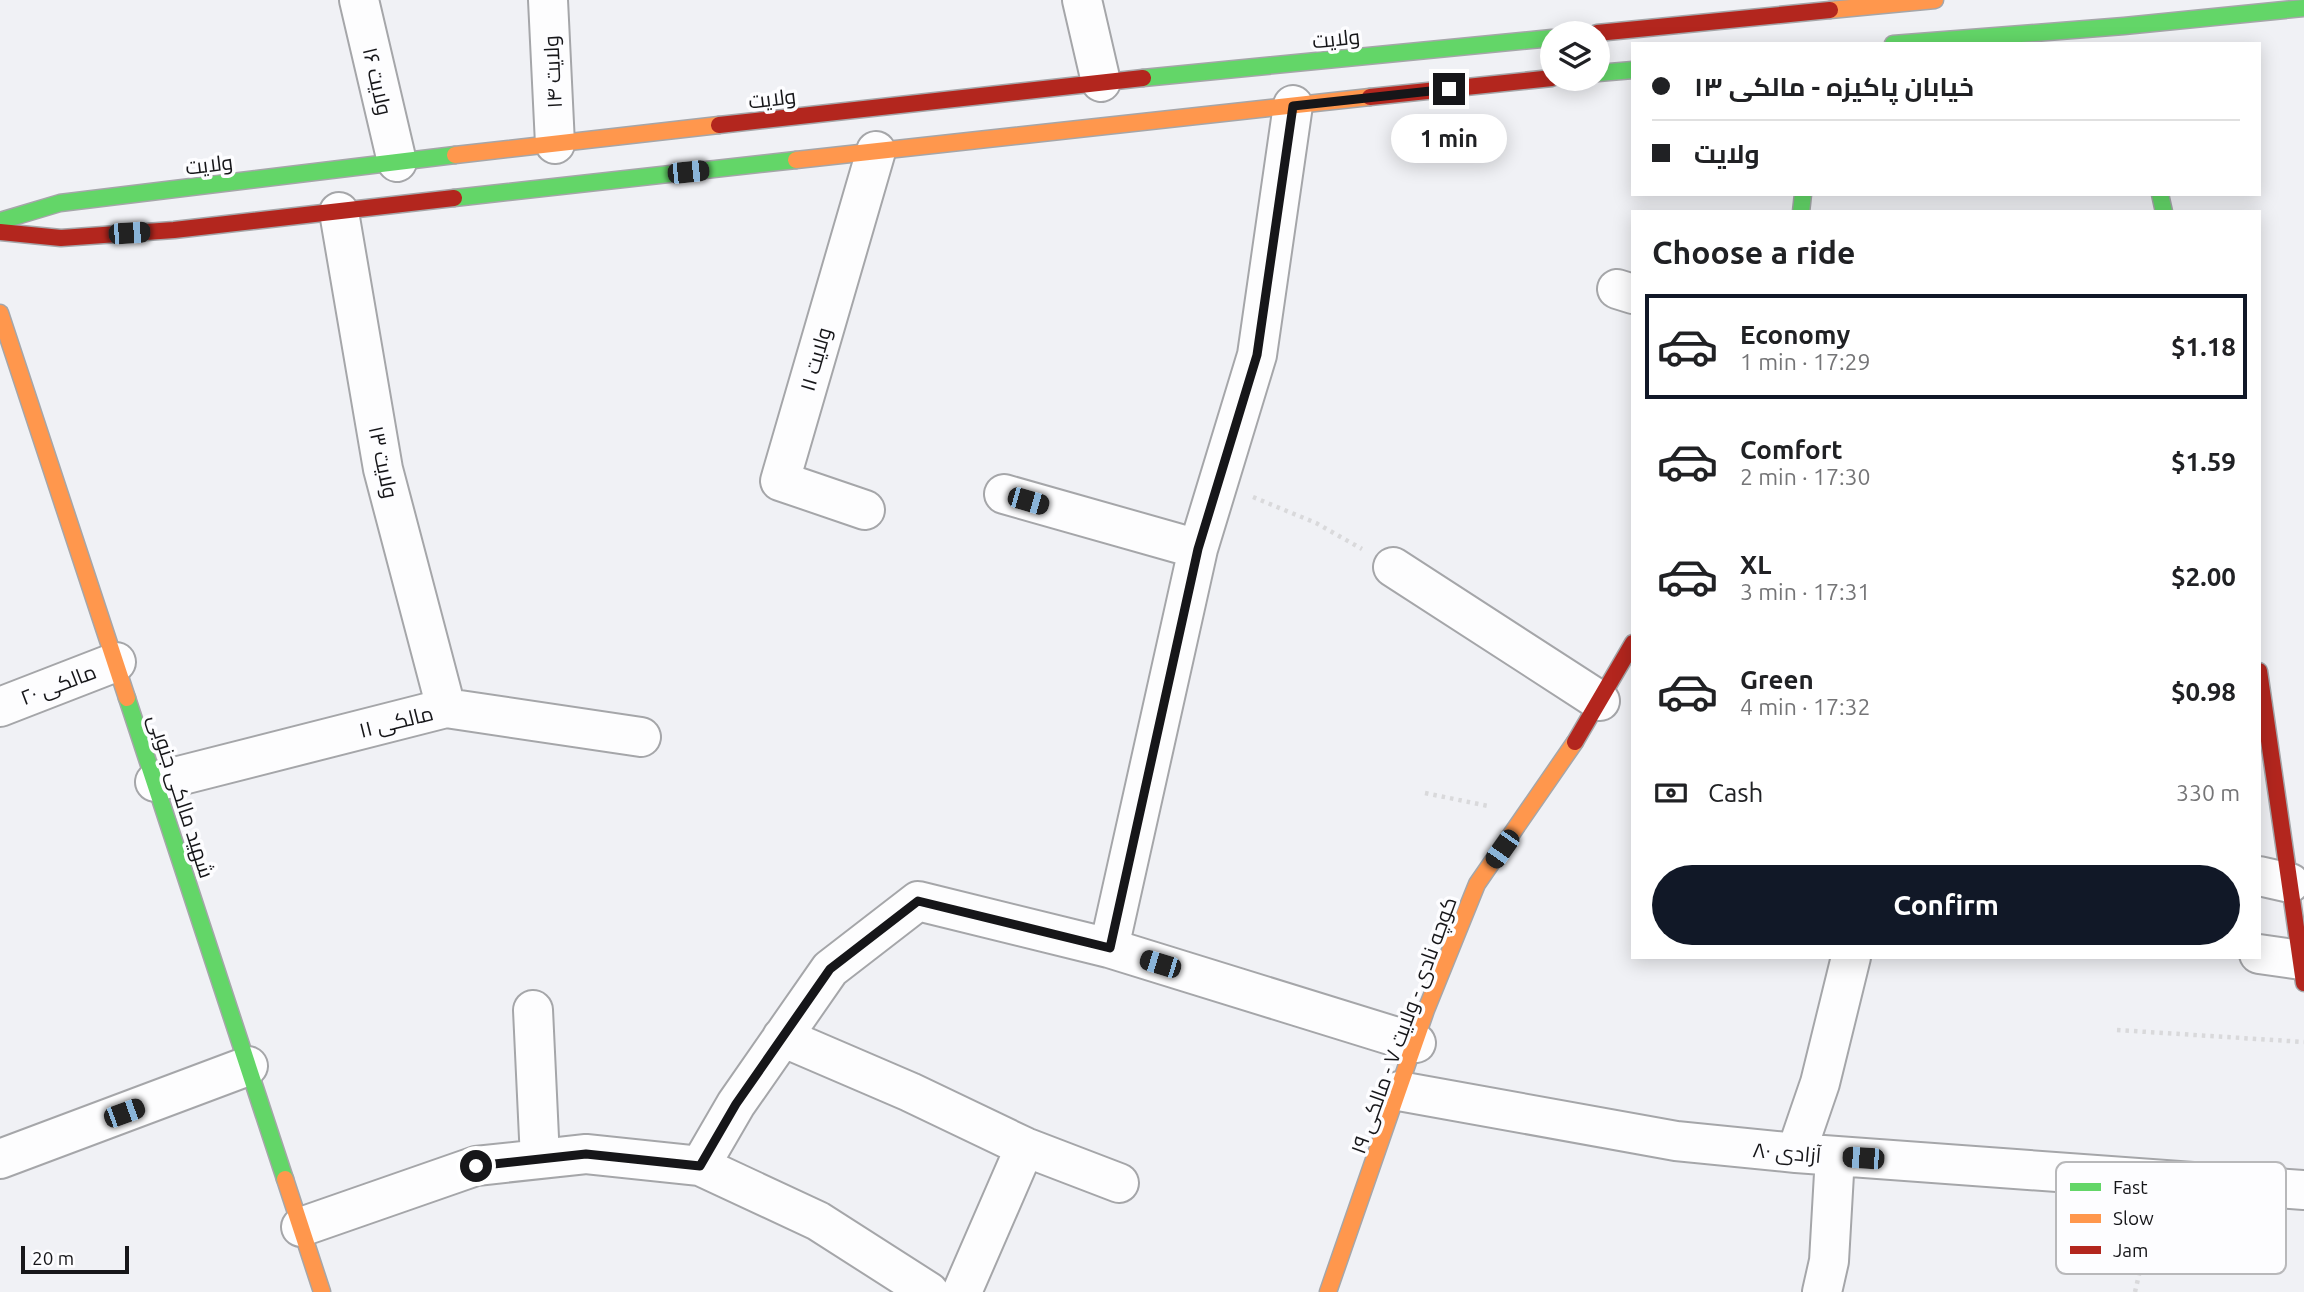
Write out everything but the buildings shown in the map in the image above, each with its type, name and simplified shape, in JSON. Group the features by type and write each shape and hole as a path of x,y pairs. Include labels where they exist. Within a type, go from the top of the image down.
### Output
{"main road":[{"path":"1610,32 1935,0"},
{"path":"1919,42 2124,26 2304,8"},
{"path":"2117,9 2128,42"},
{"name":"ولایت","path":"0,220 60,204 397,162 1101,82 1540,39"},
{"path":"1610,72 1631,69"},
{"path":"0,232 61,238 174,230 1540,79"},
{"name":"شهید مالکی جنوبی","path":"0,313 322,1292"},
{"name":"کوچه نادی - ولایت ۷ - مالکی ۱۹","path":"1328,1292 1416,1043 1477,884 1587,725 1631,647"},
{"path":"2261,680 2293,823 2275,879 2303,972"}],"street":[{"name":"ولایت ۱۶","path":"359,0 397,162"},
{"name":"ولایت ۱۴","path":"548,0 555,144"},
{"path":"1082,0 1101,82"},
{"path":"1110,948 1198,549 1257,355 1293,106"},
{"name":"ولایت ۱۱","path":"865,510 780,481 876,151"},
{"name":"ولایت ۱۳","path":"339,212 383,469 446,708"},
{"path":"1004,494 1198,549"},
{"path":"1392,567 1600,701"},
{"name":"مالکی ۲۰","path":"0,707 116,662"},
{"name":"مالکی ۱۱","path":"155,782 446,708 640,737"},
{"path":"700,1166 736,1104 830,969 918,901 1110,948 1416,1043"},
{"path":"2261,955 2303,972"},
{"path":"1796,1153 1820,1083 1851,959"},
{"path":"533,1010 540,1159"},
{"path":"782,1037 910,1092 1025,1147 1119,1182"},
{"path":"0,1159 248,1066"},
{"name":"آزادی ۸۰","path":"1399,1091 1676,1141 1796,1153 2056,1172"},
{"path":"962,1292 1025,1147"},
{"path":"301,1227 476,1166 586,1154 700,1166 818,1221 929,1292"},
{"path":"1822,1292 1829,1261 1835,1156"},
{"name":"آزادی ۸۰","path":"2286,1189 2304,1190"}],"path":[{"path":"1219,482 1316,523 1392,567"},
{"path":"1425,793 1526,814"},
{"path":"2117,1030 2304,1042"},
{"path":"2135,1292 2139,1274"}],"traffic: fast":[{"path":"1919,42 2124,26 2304,8"},
{"path":"1143,78 1540,39"},
{"path":"1610,72 1631,70"},
{"path":"0,221 60,203 455,155"},
{"path":"454,198 796,160"},
{"path":"1801,210 1803,196"},
{"path":"2160,196 2164,210"},
{"path":"127,698 285,1179"}],"traffic: slow":[{"path":"1830,10 1935,0"},
{"path":"796,160 1370,97"},
{"path":"455,155 719,125"},
{"path":"0,313 127,698"},
{"path":"1328,1292 1426,1010 1477,884 1575,742"},
{"path":"285,1179 322,1292"}],"traffic: jam":[{"path":"1610,32 1830,10"},
{"path":"719,125 1143,78"},
{"path":"1370,97 1540,79"},
{"path":"0,232 61,238 174,230 454,198"},
{"path":"1575,742 1631,646"},
{"path":"2261,685 2304,983"}],"route":[{"path":"476,1166 586,1154 700,1166 736,1104 830,969 918,901 1110,948 1198,549 1257,355 1293,106 1449,89"}]}
